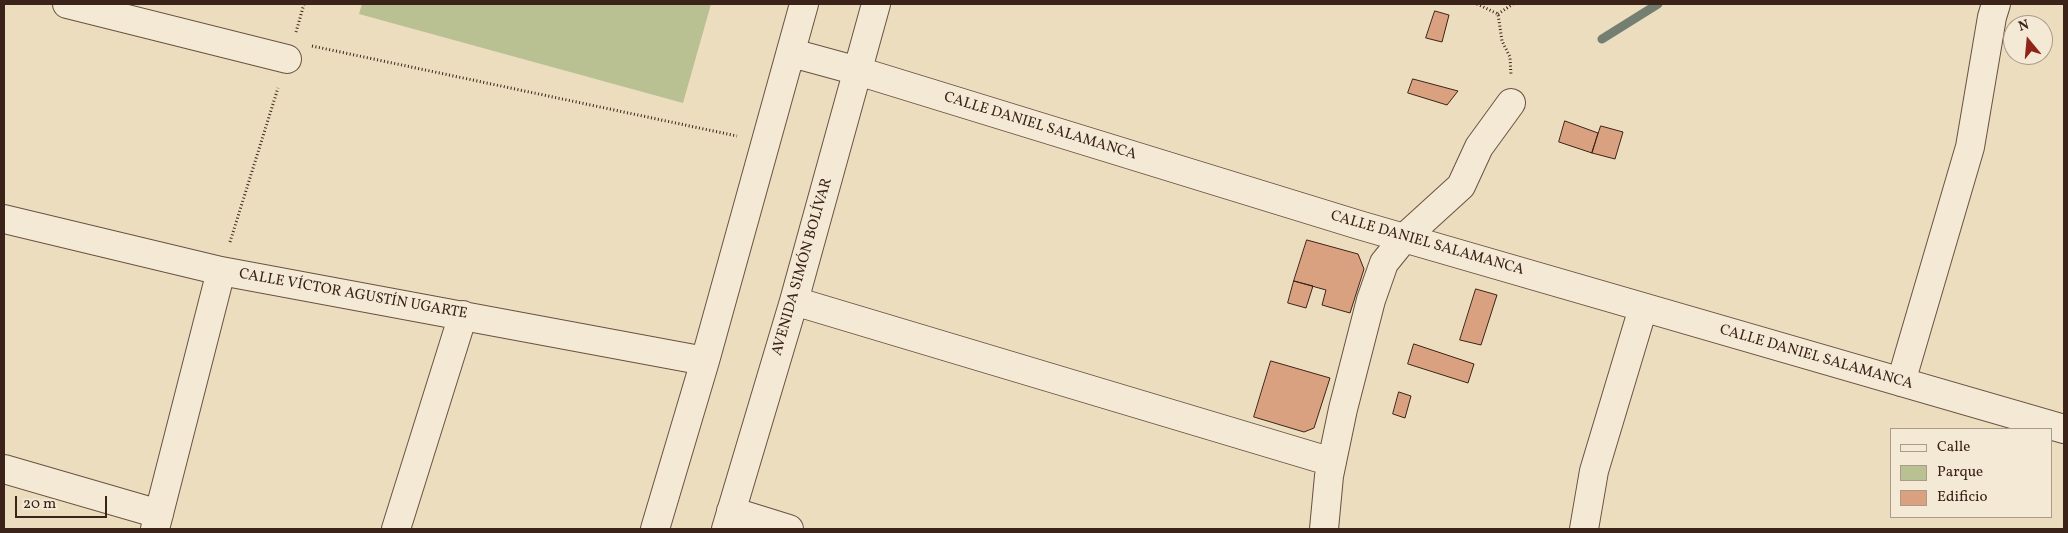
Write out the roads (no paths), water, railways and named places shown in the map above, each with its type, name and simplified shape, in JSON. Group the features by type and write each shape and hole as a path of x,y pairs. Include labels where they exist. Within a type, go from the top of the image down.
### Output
{"street":[{"path":"67,4 290,50"},
{"path":"655,529 705,361 792,53 804,4"},
{"name":"AVENIDA SIMÓN BOLÍVAR","path":"729,520 794,301 876,4"},
{"path":"1902,382 1970,146 1992,17 1996,4"},
{"name":"CALLE DANIEL SALAMANCA","path":"792,53 858,71 1643,308 2064,429"},
{"path":"1324,529 1332,462 1371,300 1384,264 1405,237 1461,186 1479,147 1511,103"},
{"name":"CALLE VÍCTOR AGUSTÍN UGARTE","path":"4,219 221,271 705,361"},
{"path":"4,469 157,521 221,271"},
{"path":"794,301 1332,462"},
{"path":"1584,529 1594,471 1643,308"},
{"path":"396,529 464,315"},
{"path":"729,520 789,529"}],"waterway":[{"path":"1602,39 1658,4"}]}
